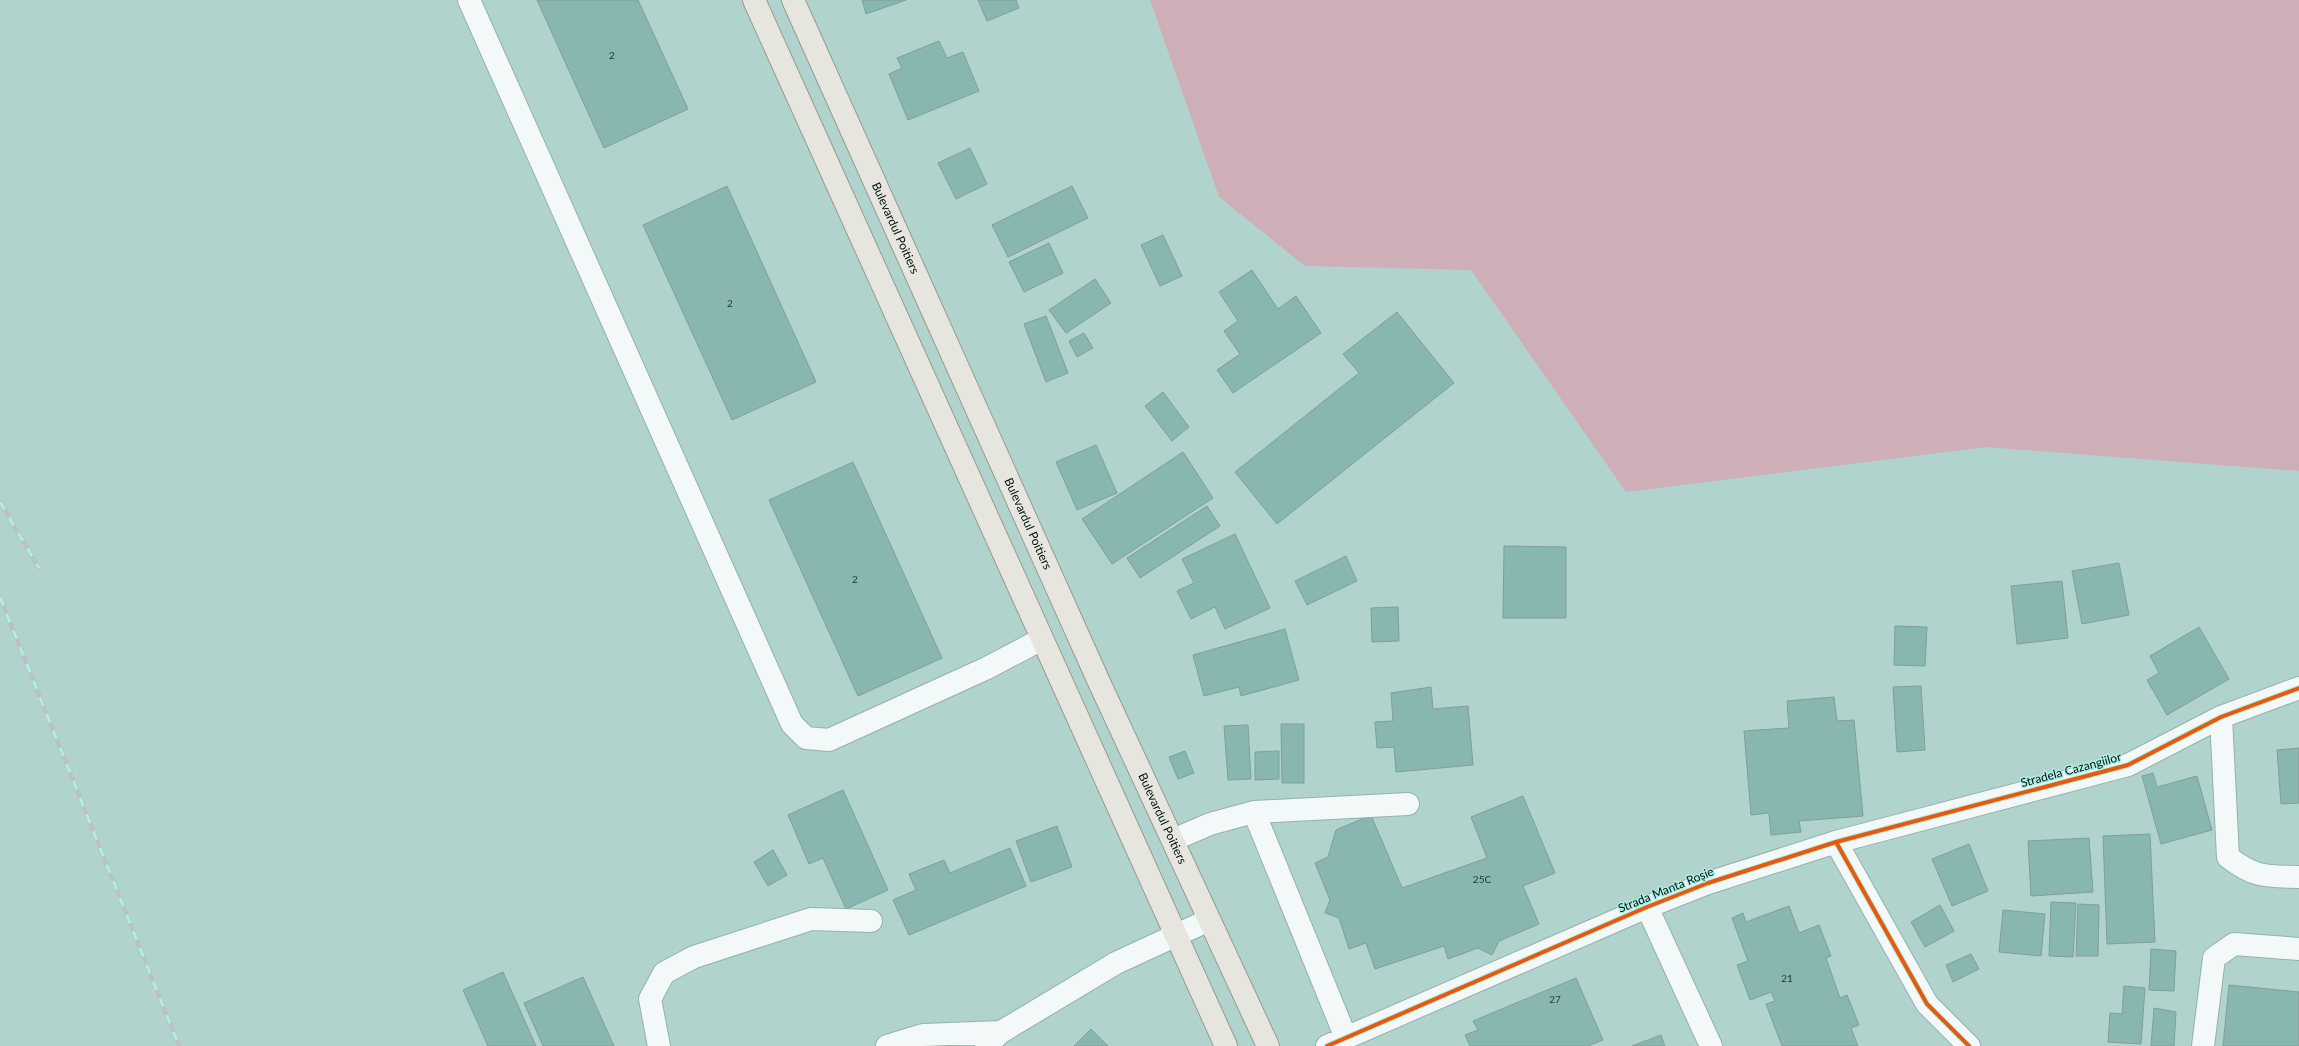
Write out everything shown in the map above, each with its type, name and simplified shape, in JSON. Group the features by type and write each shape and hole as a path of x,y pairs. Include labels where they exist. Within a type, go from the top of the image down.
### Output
{"main road":[{"path":"754,0 1175,936 1226,1046"},
{"name":"Bulevardul Poitiers","path":"792,0 1209,920 1268,1046"}],"street":[{"path":"469,0 792,724 806,738 828,740 987,668 1042,639"},
{"name":"Stradela Cazangiilor","path":"1836,842 2128,766 2221,717 2299,688"},
{"path":"2221,717 2228,857 2243,869 2259,875 2299,877"},
{"path":"1173,840 1210,824 1254,812 1408,804"},
{"path":"1254,812 1337,1042"},
{"path":"1836,842 1927,1004 1969,1046"},
{"name":"Strada Manta Roșie","path":"1337,1042 1647,907 1708,883 1836,842"},
{"path":"1647,907 1711,1046"},
{"path":"659,1046 650,999 664,973 694,958 811,919 871,921"},
{"path":"886,1046 923,1035 993,1039 1116,963 1209,920"},
{"path":"2203,1046 2214,958 2234,944 2299,949"}],"shaded area":[{"path":"1150,0 2299,0 2299,471 1986,447 1626,492 1471,270 1305,266 1219,197"}],"building":[{"path":"537,0 638,0 688,109 604,148"},
{"path":"862,0 906,0 866,14"},
{"path":"978,0 1016,0 1019,8 987,21"},
{"path":"939,41 947,58 963,52 979,91 908,120 889,74 902,68 897,58"},
{"path":"970,148 987,184 956,199 938,163"},
{"path":"727,186 816,382 732,420 643,225"},
{"path":"1072,186 1088,218 1008,257 992,225"},
{"path":"1163,235 1182,276 1160,286 1141,245"},
{"path":"1049,243 1063,273 1024,292 1009,262"},
{"path":"1252,270 1278,309 1296,296 1321,333 1233,393 1217,370 1240,354 1224,331 1238,321 1219,292"},
{"path":"1095,279 1111,303 1066,333 1049,310"},
{"path":"1397,312 1454,383 1277,524 1235,472 1359,373 1343,354"},
{"path":"1046,316 1068,373 1046,382 1024,324"},
{"path":"1084,333 1093,348 1077,357 1069,341"},
{"path":"1163,392 1189,427 1172,441 1145,406"},
{"path":"1096,445 1117,493 1077,510 1056,462"},
{"path":"1183,452 1213,498 1112,564 1082,519"},
{"path":"853,462 942,658 858,696 769,500"},
{"path":"1207,506 1220,526 1140,578 1127,558"},
{"path":"1235,534 1270,608 1225,629 1215,607 1191,619 1177,591 1194,583 1182,559"},
{"path":"1504,546 1566,547 1566,618 1503,618"},
{"path":"1346,556 1357,581 1307,605 1295,581"},
{"path":"2119,563 2129,615 2082,624 2072,571"},
{"path":"2062,581 2068,638 2017,644 2011,586"},
{"path":"1398,607 1399,641 1372,642 1371,608"},
{"path":"1895,626 1927,627 1925,666 1894,665"},
{"path":"2199,627 2229,679 2167,715 2147,680 2159,673 2150,656"},
{"path":"1285,629 1299,680 1241,696 1239,687 1204,696 1193,655"},
{"path":"1921,686 1925,750 1897,752 1893,687"},
{"path":"1431,687 1433,709 1468,706 1473,765 1396,772 1394,747 1377,748 1375,722 1393,721 1391,693"},
{"path":"1834,697 1837,721 1854,720 1863,816 1799,821 1801,832 1771,835 1769,813 1751,815 1744,731 1789,728 1787,701"},
{"path":"1281,724 1304,724 1304,783 1282,783"},
{"path":"1248,725 1251,779 1228,780 1224,726"},
{"path":"2299,748 2299,803 2281,804 2277,750"},
{"path":"1185,751 1194,773 1178,779 1169,757"},
{"path":"1279,751 1279,779 1255,780 1255,752"},
{"path":"2153,773 2157,787 2197,776 2212,830 2161,844 2142,776"},
{"path":"843,790 888,890 846,909 823,858 809,864 788,815"},
{"path":"1523,796 1555,873 1523,886 1539,924 1499,941 1492,955 1478,948 1448,959 1444,946 1375,969 1366,943 1349,949 1339,918 1325,913 1330,900 1315,863 1328,857 1336,830 1371,815 1402,888 1487,858 1471,817"},
{"path":"1057,826 1072,867 1031,882 1016,841"},
{"path":"2150,834 2155,942 2107,944 2103,836"},
{"path":"2089,838 2093,892 2031,896 2028,841"},
{"path":"1969,844 1988,891 1952,906 1932,859"},
{"path":"1010,848 1026,886 909,935 893,900 916,890 909,874 944,860 950,873"},
{"path":"773,850 787,875 768,886 754,862"},
{"path":"2051,902 2076,903 2073,957 2049,956"},
{"path":"2078,904 2099,905 2098,956 2076,956"},
{"path":"1940,905 1954,931 1925,947 1911,922"},
{"path":"1789,906 1799,933 1819,925 1831,956 1826,958 1840,998 1847,995 1859,1025 1851,1028 1858,1046 1782,1046 1766,1004 1775,1001 1771,992 1750,1000 1737,965 1748,961 1732,918 1743,913 1746,922"},
{"path":"2003,910 2045,914 2041,956 1999,952"},
{"path":"2151,949 2176,951 2174,991 2149,990"},
{"path":"1971,954 1979,969 1953,982 1946,965"},
{"path":"503,972 536,1046 488,1046 463,990"},
{"path":"583,977 614,1046 543,1046 524,1003"},
{"path":"1576,978 1603,1040 1588,1046 1470,1046 1465,1035 1478,1030 1473,1021"},
{"path":"2229,985 2299,992 2299,1046 2223,1046"},
{"path":"2124,986 2145,988 2141,1044 2108,1042 2110,1013 2122,1014"},
{"path":"2154,1008 2176,1012 2174,1046 2151,1046"},
{"path":"1091,1029 1108,1046 1074,1046"},
{"path":"1661,1035 1665,1046 1632,1046"}],"railway":[{"path":"0,502 39,568"},
{"path":"0,597 179,1046"}],"cycle path":[{"path":"1836,842 2128,765 2221,717 2299,688"},
{"path":"1327,1046 1647,907 1708,883 1836,842 1927,1004 1969,1046"}]}
